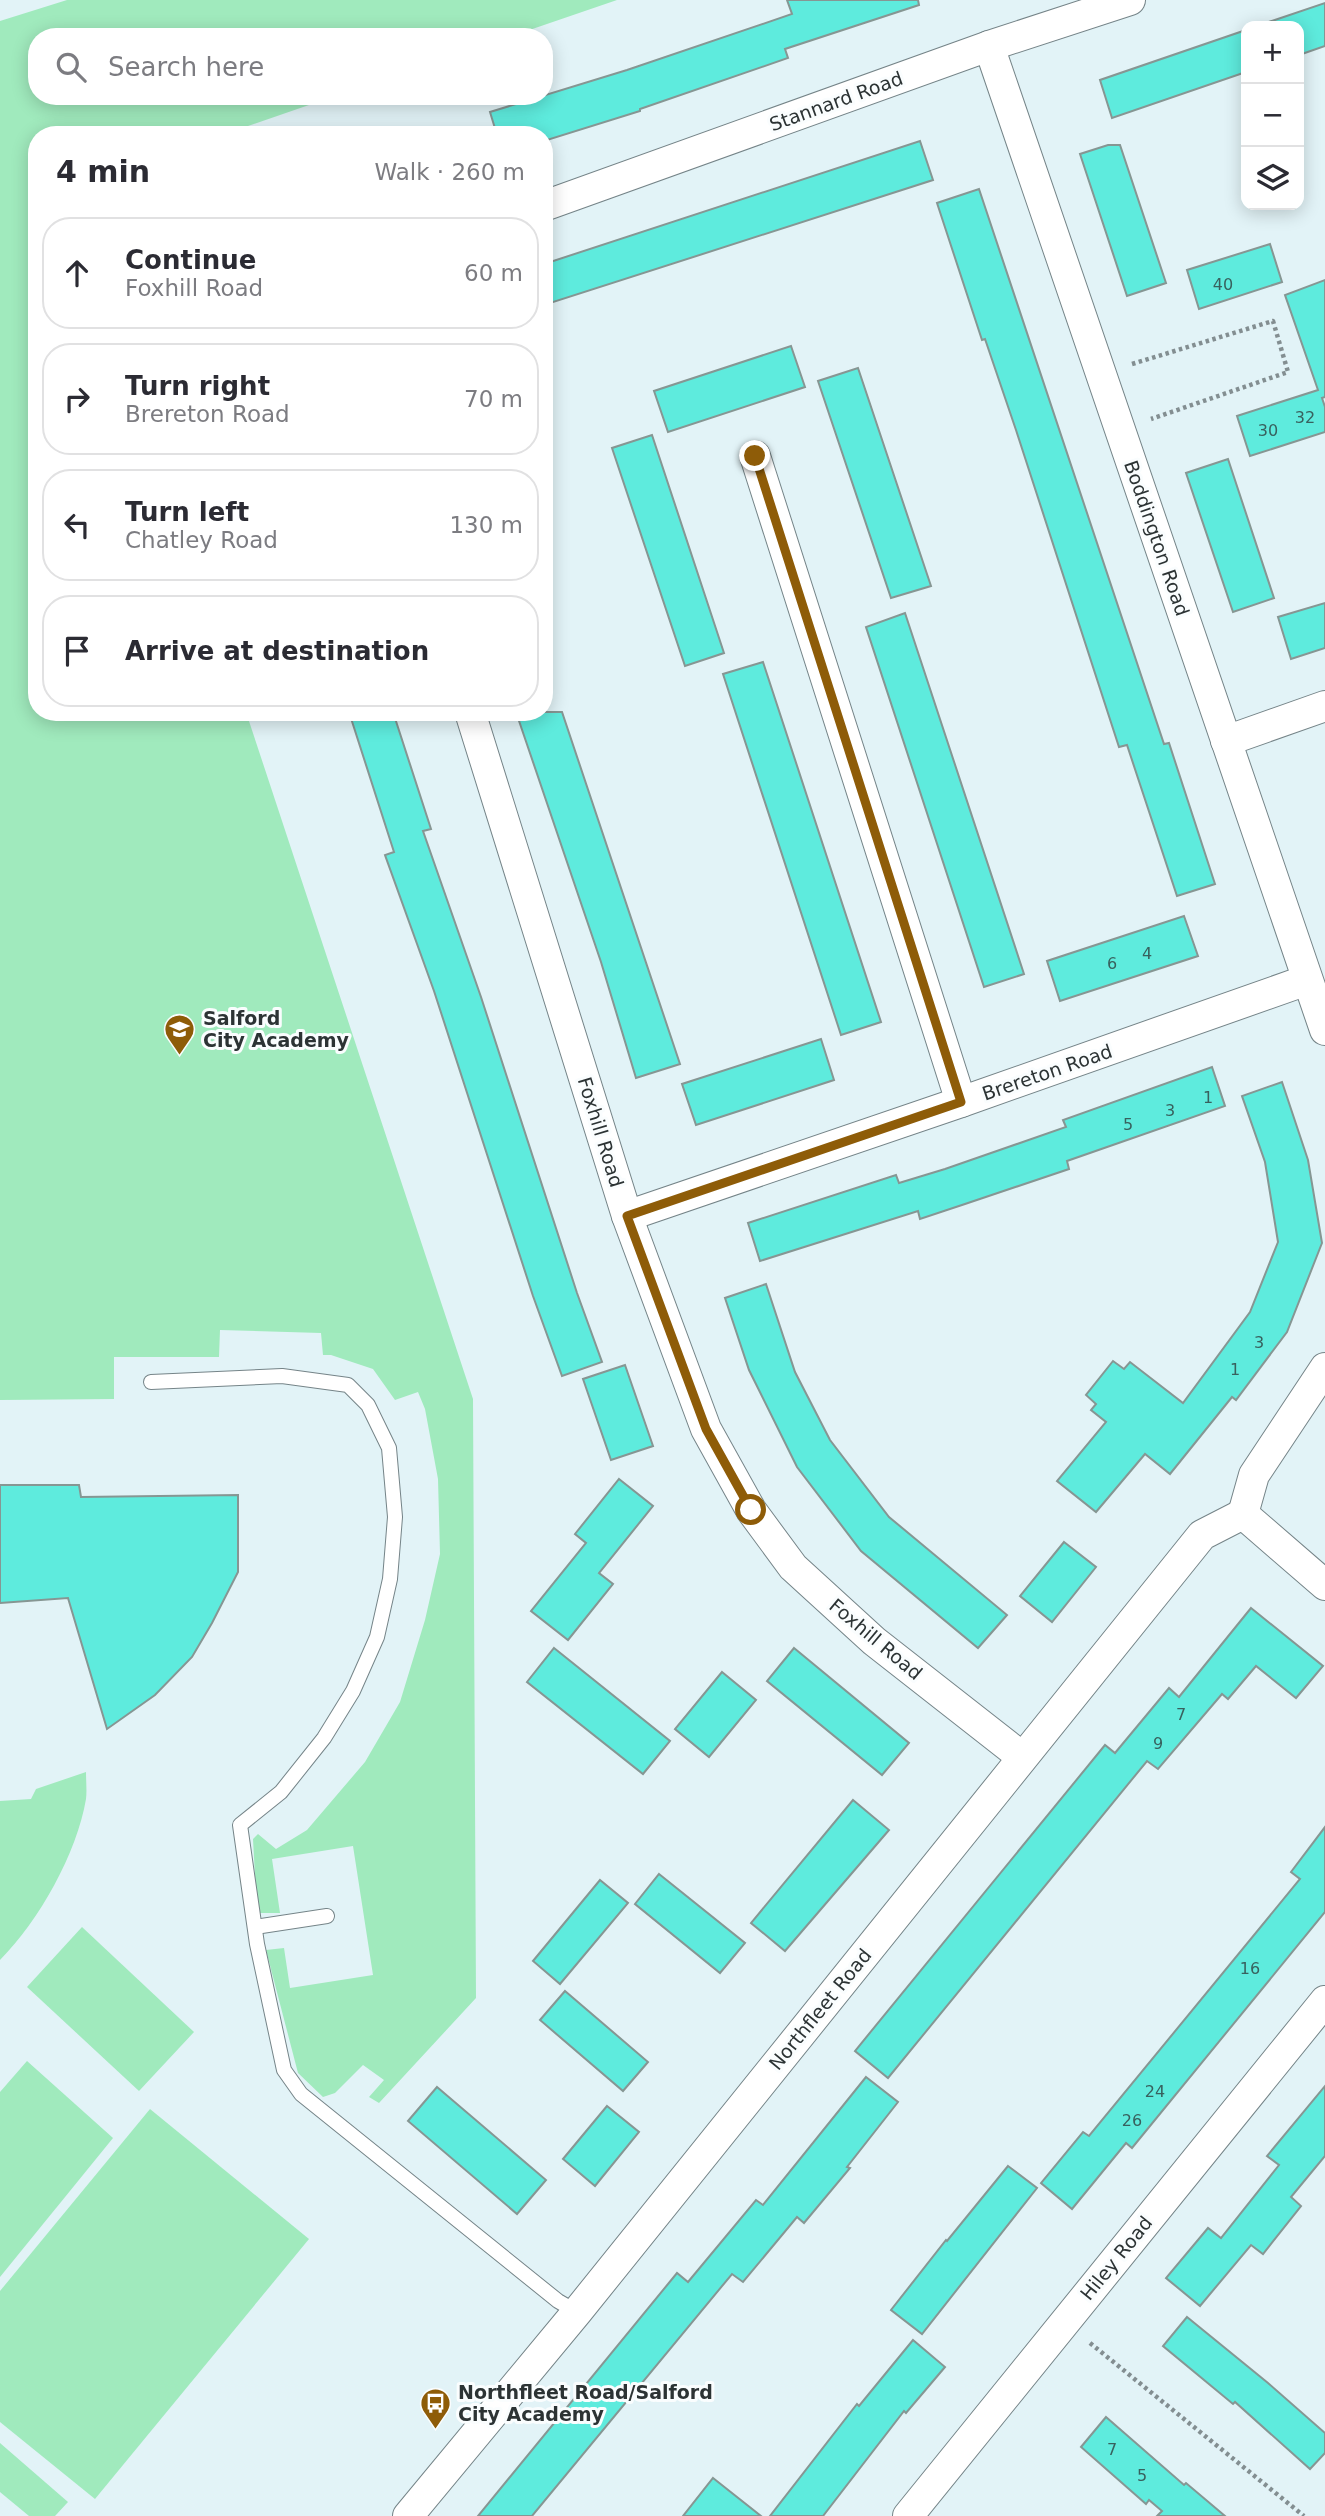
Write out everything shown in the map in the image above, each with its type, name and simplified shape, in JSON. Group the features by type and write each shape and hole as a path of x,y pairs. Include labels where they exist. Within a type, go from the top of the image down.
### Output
{"street":[{"name":"Stannard Road","path":"553,203 989,47 1129,0"},
{"name":"Boddington Road","path":"989,47 1325,1030"},
{"path":"755,456 961,1102"},
{"path":"1226,741 1325,706"},
{"name":"Foxhill Road","path":"473,721 627,1216 706,1429 751,1510 793,1567 874,1641 1022,1757"},
{"name":"Brereton Road","path":"627,1216 1307,980"},
{"path":"1325,1368 1254,1475 1243,1514 1325,1585"},
{"name":"Northfleet Road","path":"408,2516 577,2312 1202,1535 1243,1514"},
{"name":"Hiley Road","path":"908,2516 1325,2001"}],"lane":[{"path":"151,1381 282,1376 348,1385 368,1405 389,1448 395,1517 390,1579 377,1637 353,1692 324,1738 281,1792 240,1825 255,1927 284,2070 302,2094 558,2301 577,2312"},
{"path":"255,1927 327,1916"}],"path":[{"path":"1101,374 1273,321 1288,372 1119,429"},
{"path":"1064,2322 1304,2516"}],"green space":[{"path":"67,0 617,0 535,28 28,28 28,105 309,105 248,126 28,126 28,721 249,721 473,1399 476,1998 379,2103 369,2097 384,2080 363,2065 335,2093 323,2097 298,2073 266,1950 284,1948 290,1988 373,1975 353,1846 272,1859 280,1913 257,1913 253,1839 258,1834 276,1849 307,1830 365,1762 400,1702 425,1620 440,1554 438,1479 425,1409 418,1392 395,1400 373,1369 331,1355 323,1355 321,1333 220,1330 219,1357 114,1357 114,1399 0,1400 0,21"},
{"path":"86,1772 86,1799 65,1863 29,1926 0,1960 0,1801 31,1799 36,1789"},
{"path":"82,1927 194,2032 139,2091 27,1987"},
{"path":"27,2061 113,2138 0,2277 0,2092"},
{"path":"150,2109 309,2239 95,2499 0,2422 0,2291"},
{"path":"0,2443 68,2502 55,2516 29,2516 0,2492"}],"building":[{"path":"787,0 918,0 919,5 785,49 788,58 640,111 553,138 553,126 494,126 490,112 513,105 553,105 553,93 792,14"},
{"path":"1325,3 1325,46 1304,53 1304,21 1272,21"},
{"path":"1241,32 1241,74 1112,118 1100,80"},
{"path":"920,141 933,180 553,302 553,261"},
{"path":"1108,145 1120,145 1166,283 1127,296 1080,154"},
{"path":"979,189 1164,744 1169,743 1215,884 1177,896 1127,745 1119,747 1016,430 985,339 982,340 937,203"},
{"path":"1270,244 1282,282 1199,309 1187,270"},
{"path":"1325,280 1325,397 1322,398 1325,407 1325,432 1250,456 1237,416 1318,390 1285,295"},
{"path":"791,346 805,387 668,432 654,391"},
{"path":"858,368 931,586 891,598 818,381"},
{"path":"652,435 724,653 685,666 612,448"},
{"path":"1228,459 1274,598 1233,612 1186,473"},
{"path":"1325,603 1325,648 1291,659 1278,617"},
{"path":"905,613 1024,974 984,987 866,627"},
{"path":"763,662 881,1022 841,1035 723,674"},
{"path":"553,712 562,712 680,1064 636,1078 601,962 519,721 553,721"},
{"path":"352,721 396,721 431,829 423,831 602,1362 562,1376 533,1296 434,991 385,855 394,852"},
{"path":"1184,916 1198,956 1060,1001 1047,961"},
{"path":"821,1039 834,1080 696,1125 682,1084"},
{"path":"1212,1067 1225,1106 1067,1161 1069,1169 920,1219 918,1211 760,1261 748,1223 896,1175 899,1183 945,1169 1066,1127 1063,1120"},
{"path":"1282,1082 1308,1160 1322,1243 1287,1332 1236,1400 1232,1397 1170,1474 1145,1454 1096,1512 1057,1481 1106,1422 1091,1410 1096,1404 1086,1395 1113,1361 1124,1369 1130,1362 1183,1403 1250,1312 1278,1242 1265,1162 1242,1096"},
{"path":"766,1284 795,1372 830,1440 889,1517 1007,1615 978,1648 861,1551 797,1467 749,1370 725,1298"},
{"path":"625,1365 653,1446 611,1460 583,1379"},
{"path":"619,1479 653,1506 599,1573 613,1584 568,1640 531,1611 586,1543 575,1534"},
{"path":"0,1485 79,1485 81,1497 238,1495 238,1572 212,1623 192,1657 155,1695 107,1729 68,1598 0,1603"},
{"path":"1064,1542 1096,1567 1052,1622 1020,1596"},
{"path":"1251,1608 1323,1666 1296,1698 1256,1666 1228,1699 1222,1694 1158,1769 1147,1761 888,2078 855,2051 1105,1745 1115,1753 1169,1688 1179,1697"},
{"path":"554,1648 670,1741 643,1774 527,1682"},
{"path":"794,1648 909,1743 882,1775 767,1681"},
{"path":"722,1672 756,1700 709,1757 675,1729"},
{"path":"853,1800 889,1830 785,1951 751,1923"},
{"path":"1325,1827 1325,1912 1132,2148 1126,2143 1072,2209 1041,2183 1083,2132 1089,2136 1300,1879 1291,1872"},
{"path":"659,1874 745,1943 720,1973 635,1904"},
{"path":"600,1880 628,1903 560,1984 533,1961"},
{"path":"565,1991 648,2062 623,2091 540,2020"},
{"path":"866,2077 898,2102 847,2167 850,2168 804,2223 797,2217 743,2282 732,2274 532,2516 478,2516 677,2273 688,2282 756,2200 763,2205"},
{"path":"1325,2086 1325,2156 1291,2197 1301,2206 1263,2254 1251,2245 1200,2306 1166,2278 1208,2228 1221,2238 1279,2165 1267,2156"},
{"path":"437,2087 546,2180 517,2214 408,2121"},
{"path":"607,2106 639,2132 595,2186 563,2159"},
{"path":"1008,2166 1037,2188 922,2334 891,2310"},
{"path":"1187,2317 1325,2433 1325,2453 1310,2469 1235,2402 1233,2404 1163,2346"},
{"path":"913,2340 945,2367 906,2413 904,2411 823,2516 770,2516 857,2404 859,2406"},
{"path":"1106,2417 1184,2485 1186,2483 1225,2516 1157,2516 1162,2511 1149,2500 1146,2504 1081,2447"},
{"path":"713,2478 761,2516 683,2516"}],"place":[{"name":"Salford City Academy","path":"180,1056"},
{"name":"Northfleet Road/Salford City Academy","path":"435,2430"}],"route":[{"path":"751,1510 706,1429 627,1216 961,1102 755,456"}]}
